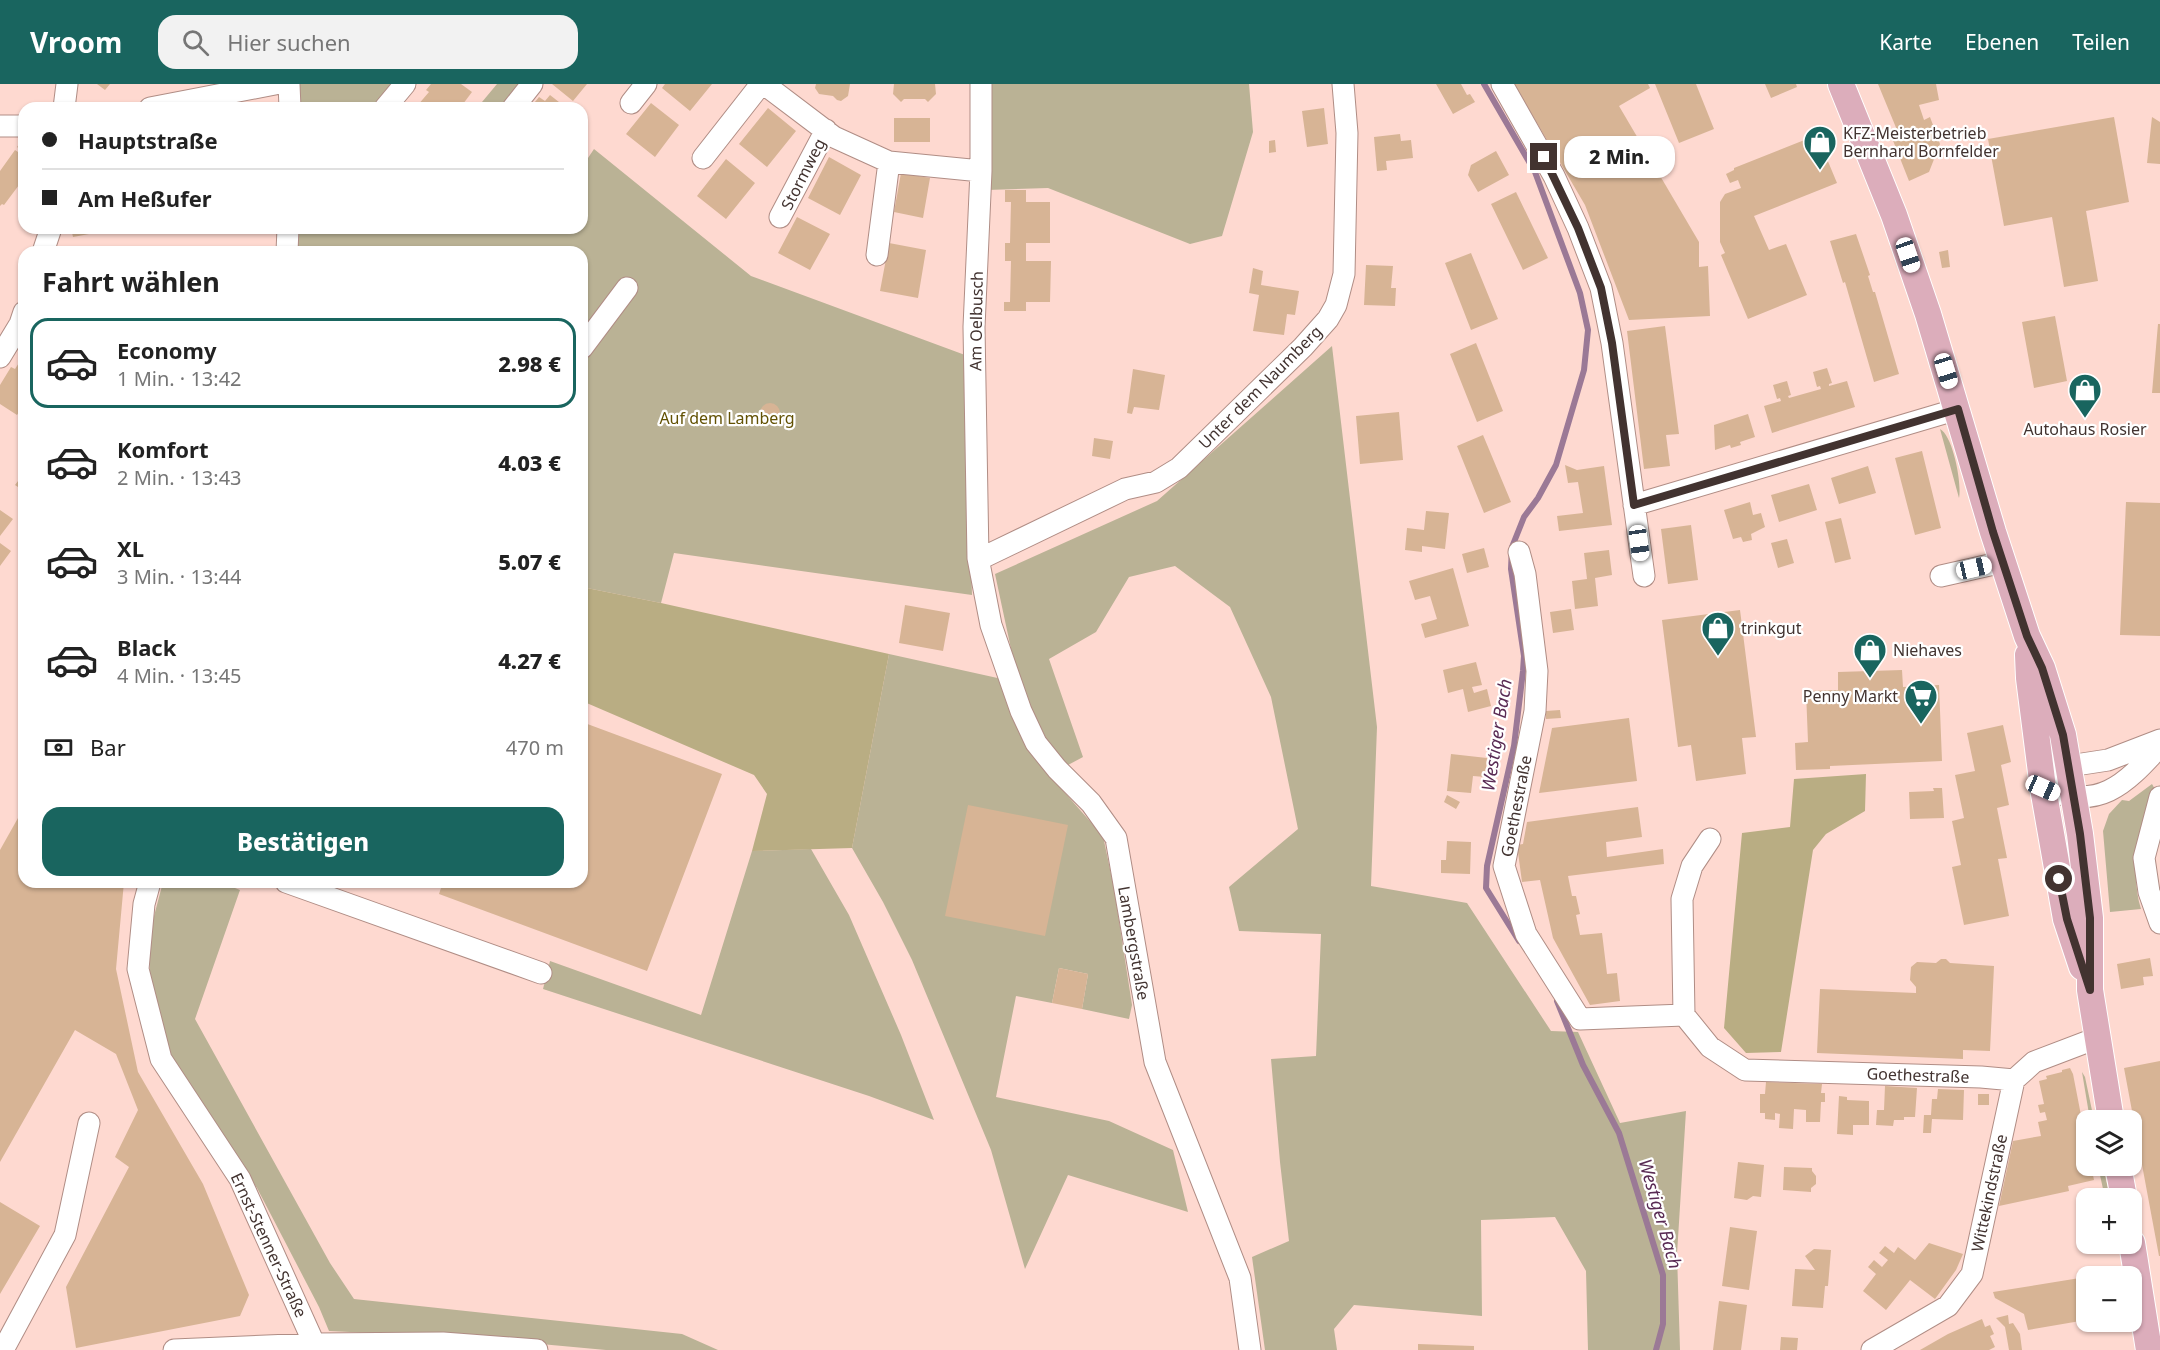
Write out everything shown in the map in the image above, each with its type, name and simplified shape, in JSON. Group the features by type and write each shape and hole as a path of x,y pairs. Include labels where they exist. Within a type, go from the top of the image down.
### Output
{"main road":[{"path":"1841,84 1894,215 1928,314 2027,636 2042,668 2056,709 2075,798 2090,918 2090,990 2109,1110"},
{"path":"2027,636 2029,678 2043,788 2067,919 2090,990"},
{"path":"2134,1254 2150,1350"}],"street":[{"path":"65,102 67,84"},
{"path":"181,102 275,84"},
{"path":"289,84 290,102"},
{"path":"390,102 405,84"},
{"path":"518,102 532,84"},
{"path":"631,103 646,84"},
{"name":"Am Oelbusch","path":"978,558 974,327 981,171 981,84"},
{"name":"Unter dem Naumberg","path":"978,558 1125,489 1156,483 1179,468 1303,348 1328,319 1336,305 1344,274 1347,133 1343,84"},
{"path":"1502,84 1559,186 1601,288 1599,313 1612,343 1644,576"},
{"name":"Stormweg","path":"703,158 772,87 834,137 889,162 981,171"},
{"path":"0,126 18,126"},
{"name":"Stormweg","path":"780,217 826,130"},
{"path":"877,255 889,162"},
{"path":"588,340 627,288"},
{"path":"0,357 15,320"},
{"path":"1634,505 1958,409"},
{"name":"Goethestraße","path":"1519,552 1525,574 1538,671 1535,711 1504,866 1526,934 1580,1019 1684,1015 1710,1047 1745,1070 1970,1076 2014,1080"},
{"name":"Lambergstraße","path":"978,558 991,625 1021,711 1036,743 1057,769 1091,803 1116,838 1155,1062 1240,1278 1250,1350"},
{"path":"1941,576 2003,562"},
{"path":"2160,740 2108,760 2069,766 2055,773 2043,788 2059,795 2075,798 2090,798 2104,793 2122,783 2160,746"},
{"path":"2142,766 2160,785"},
{"path":"2160,797 2144,858 2149,892 2160,923"},
{"path":"1684,1015 1682,899 1692,866 1710,839"},
{"name":"Ernst-Stenner-Straße","path":"148,888 144,904 138,969 161,1059 240,1179 316,1347"},
{"path":"303,888 541,973"},
{"path":"2014,1080 2034,1062 2097,1038"},
{"name":"Wittekindstraße","path":"1872,1350 1948,1306 1972,1274 2014,1080"},
{"path":"3,1350 65,1235 90,1123"},
{"path":"174,1350 443,1342 537,1350"}],"green space":[{"path":"297,84 398,84 383,102 296,102"},
{"path":"497,84 525,84 510,102 482,102"},
{"path":"987,84 1249,84 1253,132 1222,236 1190,244 1048,188 987,190"},
{"name":"Auf dem Lamberg","path":"594,149 751,276 965,355 972,595 674,553 661,603 588,588 588,246 292,246 293,234 588,234 588,158"},
{"path":"1332,346 1377,727 1371,886 1467,903 1551,1031 1578,1032 1620,1123 1686,1111 1677,1254 1680,1350 1588,1350 1586,1271 1555,1217 1481,1220 1482,1316 1354,1305 1334,1329 1337,1350 1265,1350 1252,1257 1289,1241 1271,1059 1316,1056 1321,934 1239,931 1229,887 1298,829 1271,697 1230,607 1175,566 1129,577 1096,632 1049,659 1083,757 1068,765 1049,745 1017,677 995,574 1157,501"},
{"path":"1940,429 1945,433 1953,450 1959,482 1959,498"},
{"path":"889,654 1002,679 1029,752 1103,836 1114,888 1132,1005 1129,1019 1082,1009 1088,974 1059,968 1052,1003 1016,996 996,1097 1109,1121 1173,1150 1188,1212 1068,1175 1025,1269 991,1150 912,960 883,902 852,848"},
{"path":"2152,784 2156,791 2137,864 2137,894 2141,909 2110,912 2103,831 2109,814 2122,800 2129,801"},
{"path":"811,849 849,915 901,1035 934,1120 869,1096 543,989 550,961 701,1015 752,851"},
{"path":"161,888 235,888 240,890 195,1019 330,1263 354,1299 682,1334 718,1350 606,1350 474,1338 329,1331 319,1307 257,1188 169,1062 150,982 149,935"},
{"path":"2082,1072 2092,1110 2088,1110"},
{"path":"2100,1176 2105,1176 2108,1188 2103,1188"}],"shaded area":[{"path":"588,588 889,654 852,848 752,851 767,794 754,775 588,704"},
{"path":"1866,774 1865,811 1826,834 1813,850 1781,1052 1746,1053 1724,1028 1742,833 1790,827 1794,779"}],"building":[{"path":"97,84 110,84 105,90"},
{"path":"431,84 461,84 472,92 464,102 420,102 429,92 426,90"},
{"path":"552,84 587,84 573,101"},
{"path":"665,84 712,84 690,111 662,88"},
{"path":"816,84 850,84 848,96 841,101 833,96 819,94 815,88"},
{"path":"894,84 935,84 936,94 928,102 925,99 904,99 901,102 893,94"},
{"path":"1436,84 1461,84 1467,95 1470,94 1475,102 1453,114"},
{"path":"1514,84 1648,84 1650,88 1619,106 1699,242 1699,267 1708,266 1710,316 1629,320 1585,205"},
{"path":"1655,84 1696,84 1714,129 1679,143"},
{"path":"1765,84 1796,84 1797,87 1771,98"},
{"path":"1878,84 1936,84 1939,100 1919,105 1924,120 1930,117 1940,144 1929,172 1909,181 1890,133 1897,130"},
{"path":"550,95 559,102 535,102 539,97 545,101"},
{"path":"651,103 679,125 655,157 626,134"},
{"path":"768,108 796,131 767,167 739,144"},
{"path":"1324,108 1328,144 1307,147 1302,111"},
{"path":"2114,117 2129,202 2086,211 2098,281 2064,287 2052,217 2004,226 1988,139"},
{"path":"2152,117 2160,122 2160,164 2147,163"},
{"path":"894,118 930,118 930,142 894,142"},
{"path":"1400,134 1401,141 1411,140 1413,158 1386,161 1387,170 1377,171 1374,137"},
{"path":"1817,135 1837,183 1754,216 1769,250 1786,244 1807,295 1748,319 1721,255 1725,253 1720,242 1720,202 1725,194 1741,188 1738,180 1730,183 1726,174 1734,168"},
{"path":"1275,140 1276,152 1269,153 1269,141"},
{"path":"15,150 18,152 18,186 4,205 0,206 0,171"},
{"path":"1496,151 1509,175 1478,192 1468,175 1471,165"},
{"path":"829,157 861,175 840,215 808,198"},
{"path":"726,159 755,183 726,219 697,196"},
{"path":"901,173 930,178 923,218 894,212"},
{"path":"1005,190 1026,190 1026,202 1050,202 1050,243 1026,243 1026,261 1051,261 1050,302 1026,302 1026,311 1004,311 1004,302 1010,302 1011,261 1005,261 1005,243 1010,243 1011,202 1005,202"},
{"path":"1516,192 1548,258 1523,270 1491,204"},
{"path":"797,217 830,234 810,270 778,253"},
{"path":"72,234 89,234 73,237"},
{"path":"1856,234 1899,374 1874,382 1845,282 1843,283 1830,241"},
{"path":"889,243 926,250 918,298 880,291"},
{"path":"1948,250 1950,267 1942,268 1939,252"},
{"path":"1471,253 1498,319 1471,330 1445,263"},
{"path":"1366,265 1393,266 1391,288 1396,288 1395,306 1364,305"},
{"path":"1253,268 1263,271 1261,285 1299,291 1295,315 1287,314 1284,335 1253,331 1259,295 1249,293"},
{"path":"2055,316 2067,381 2034,388 2022,322"},
{"path":"2158,324 2160,324 2160,393 2152,393"},
{"path":"1665,326 1679,434 1666,435 1670,466 1644,469 1627,331"},
{"path":"1476,343 1503,411 1477,422 1450,354"},
{"path":"18,364 17,415 0,404 0,385 11,367 15,369"},
{"path":"1827,368 1832,383 1829,386 1847,381 1855,407 1772,433 1764,406 1781,401 1780,398 1777,399 1773,385 1787,381 1791,395 1788,396 1789,398 1821,389 1820,386 1817,387 1813,372"},
{"path":"1133,369 1165,375 1159,410 1134,407 1132,414 1127,413"},
{"path":"770,403 777,406 780,413 777,420 770,423 763,420 760,413 763,406"},
{"path":"1399,412 1403,460 1360,464 1356,416"},
{"path":"1748,414 1755,437 1740,442 1741,445 1731,448 1730,445 1715,450 1714,425"},
{"path":"1483,435 1511,502 1484,513 1457,446"},
{"path":"1094,438 1113,441 1110,459 1092,456"},
{"path":"1922,451 1941,528 1915,535 1895,458"},
{"path":"1565,465 1577,470 1604,466 1612,525 1559,531 1557,516 1583,513 1578,482 1568,483"},
{"path":"1868,466 1876,493 1839,504 1831,478"},
{"path":"1809,484 1817,510 1779,522 1771,495"},
{"path":"1750,502 1753,515 1761,513 1765,527 1751,534 1752,540 1743,542 1741,537 1733,539 1724,510"},
{"path":"2126,502 2160,503 2160,636 2120,635"},
{"path":"0,510 13,519 0,536"},
{"path":"1426,511 1449,513 1445,549 1422,546 1422,552 1405,550 1407,528 1424,530"},
{"path":"1841,518 1851,559 1835,563 1825,522"},
{"path":"1691,525 1698,580 1668,584 1661,529"},
{"path":"1787,539 1794,563 1778,568 1771,543"},
{"path":"0,543 11,551 0,566"},
{"path":"1484,548 1489,567 1467,573 1462,554"},
{"path":"1609,550 1612,575 1595,578 1598,606 1575,609 1572,581 1587,579 1584,553"},
{"path":"1453,568 1469,626 1425,638 1421,624 1437,619 1430,596 1415,600 1409,581"},
{"path":"905,605 950,613 943,651 899,643"},
{"path":"1571,609 1574,630 1553,633 1550,612"},
{"path":"1740,610 1756,737 1742,738 1746,774 1696,781 1691,745 1678,747 1662,620"},
{"path":"1476,662 1482,685 1472,687 1474,693 1487,689 1491,706 1468,712 1463,689 1448,693 1443,670"},
{"path":"1902,670 1903,687 1939,685 1942,761 1830,766 1830,769 1796,770 1795,743 1808,742 1806,691 1838,690 1838,672"},
{"path":"1560,710 1561,718 1546,719 1546,711"},
{"path":"1629,718 1637,781 1539,793 1552,728"},
{"path":"588,724 722,774 647,971 439,894 441,888 588,888"},
{"path":"2003,725 2011,762 2001,765 2009,805 1997,808 2007,858 1998,859 2009,916 1964,925 1952,867 1961,865 1952,821 1964,818 1955,775 1975,771 1967,733"},
{"path":"1451,754 1487,758 1485,777 1473,776 1471,793 1447,791"},
{"path":"1933,788 1942,788 1944,818 1910,819 1909,792 1934,791"},
{"path":"1447,795 1460,802 1456,809 1444,802"},
{"path":"968,805 1068,825 1045,936 945,916"},
{"path":"1638,807 1642,837 1606,842 1607,857 1663,849 1664,864 1568,876 1572,896 1576,896 1580,914 1576,915 1580,935 1602,933 1607,974 1617,973 1620,1001 1590,1005 1553,938 1540,880 1522,882 1517,845 1523,844 1527,822"},
{"path":"18,818 18,888 123,888 116,969 138,1072 203,1184 249,1295 240,1316 76,1348 66,1287 129,1167 115,1157 138,1110 116,1054 75,1030 0,1162 0,850"},
{"path":"1447,841 1471,842 1470,874 1441,873 1441,860 1446,860"},
{"path":"2150,958 2153,976 2143,977 2144,985 2121,989 2117,964"},
{"path":"1941,959 1946,959 1950,963 1994,966 1990,1051 1963,1050 1963,1059 1817,1053 1820,989 1916,993 1916,987 1910,980 1911,967 1917,962 1936,963"},
{"path":"1059,968 1088,974 1082,1009 1052,1003"},
{"path":"2160,1061 2160,1256 2142,1165 2142,1110 2132,1110 2124,1068"},
{"path":"2070,1068 2073,1074 2080,1110 2076,1110 2076,1176 2093,1176 2094,1180 2068,1186 2069,1191 1999,1206 2013,1141 2041,1136 2038,1122 2047,1120 2045,1112 2040,1113 2038,1105 2044,1104 2039,1081 2047,1079 2046,1076 2062,1072"},
{"path":"1766,1082 1822,1084 1821,1093 1825,1093 1825,1102 1821,1102 1820,1122 1806,1122 1806,1110 1794,1109 1793,1129 1779,1128 1780,1114 1775,1113 1775,1120 1765,1119 1765,1113 1760,1113 1760,1094 1765,1094"},
{"path":"1885,1086 1917,1088 1915,1117 1894,1120 1893,1126 1876,1125 1877,1110 1884,1110"},
{"path":"1938,1089 1964,1090 1963,1120 1932,1119 1931,1133 1923,1133 1924,1115 1931,1115 1932,1099 1937,1099"},
{"path":"1978,1094 1989,1094 1989,1105 1978,1105"},
{"path":"1839,1096 1847,1097 1847,1100 1869,1101 1869,1125 1853,1125 1853,1135 1837,1134"},
{"path":"1738,1162 1764,1165 1761,1197 1753,1196 1747,1200 1734,1198"},
{"path":"1784,1167 1812,1168 1816,1176 1816,1184 1811,1188 1811,1192 1783,1190"},
{"path":"0,1202 40,1226 0,1294"},
{"path":"1730,1227 1757,1231 1749,1290 1722,1286"},
{"path":"1929,1243 1963,1254 1956,1270 1935,1299 1910,1280 1886,1310 1863,1291 1876,1274 1868,1267 1874,1260 1882,1267 1888,1260 1879,1253 1885,1246 1894,1253 1898,1247 1915,1260"},
{"path":"1814,1249 1831,1250 1828,1286 1825,1286 1823,1308 1792,1306 1795,1269 1815,1270 1805,1256"},
{"path":"2076,1279 2076,1322 2028,1330 2024,1314 1995,1298 1993,1292"},
{"path":"1719,1301 1747,1305 1741,1350 1713,1350"},
{"path":"2008,1315 2009,1324 2013,1323 2020,1334 2022,1350 2009,1350 2005,1327 1996,1318"},
{"path":"1982,1319 1985,1327 1990,1325 1994,1334 1990,1336 1995,1347 1989,1350 1920,1350 1948,1334"},
{"path":"1781,1337 1798,1338 1797,1350 1780,1350"},
{"path":"1418,1344 1474,1346 1474,1350 1418,1350"}],"waterway":[{"name":"Westiger Bach","path":"1484,84 1535,172 1580,293 1588,330 1584,370 1556,465 1538,498 1524,517 1512,547 1511,569 1524,656 1523,671 1514,746 1487,866 1486,888 1519,941"},
{"name":"Westiger Bach","path":"1557,1001 1583,1065 1619,1133 1663,1275 1663,1324 1656,1350"}],"place":[{"name":"KFZ-Meisterbetrieb Bernhard Bornfelder","path":"1820,171"},
{"name":"Autohaus Rosier","path":"2085,419"},
{"name":"trinkgut","path":"1718,657"},
{"name":"Niehaves","path":"1870,679"},
{"name":"Penny Markt","path":"1921,725"}],"route":[{"path":"1544,157 1578,228 1601,288 1612,343 1634,505 1958,409 1993,532 2027,636 2042,668 2063,735 2080,834 2090,918 2090,990 2067,919 2059,879"}]}
